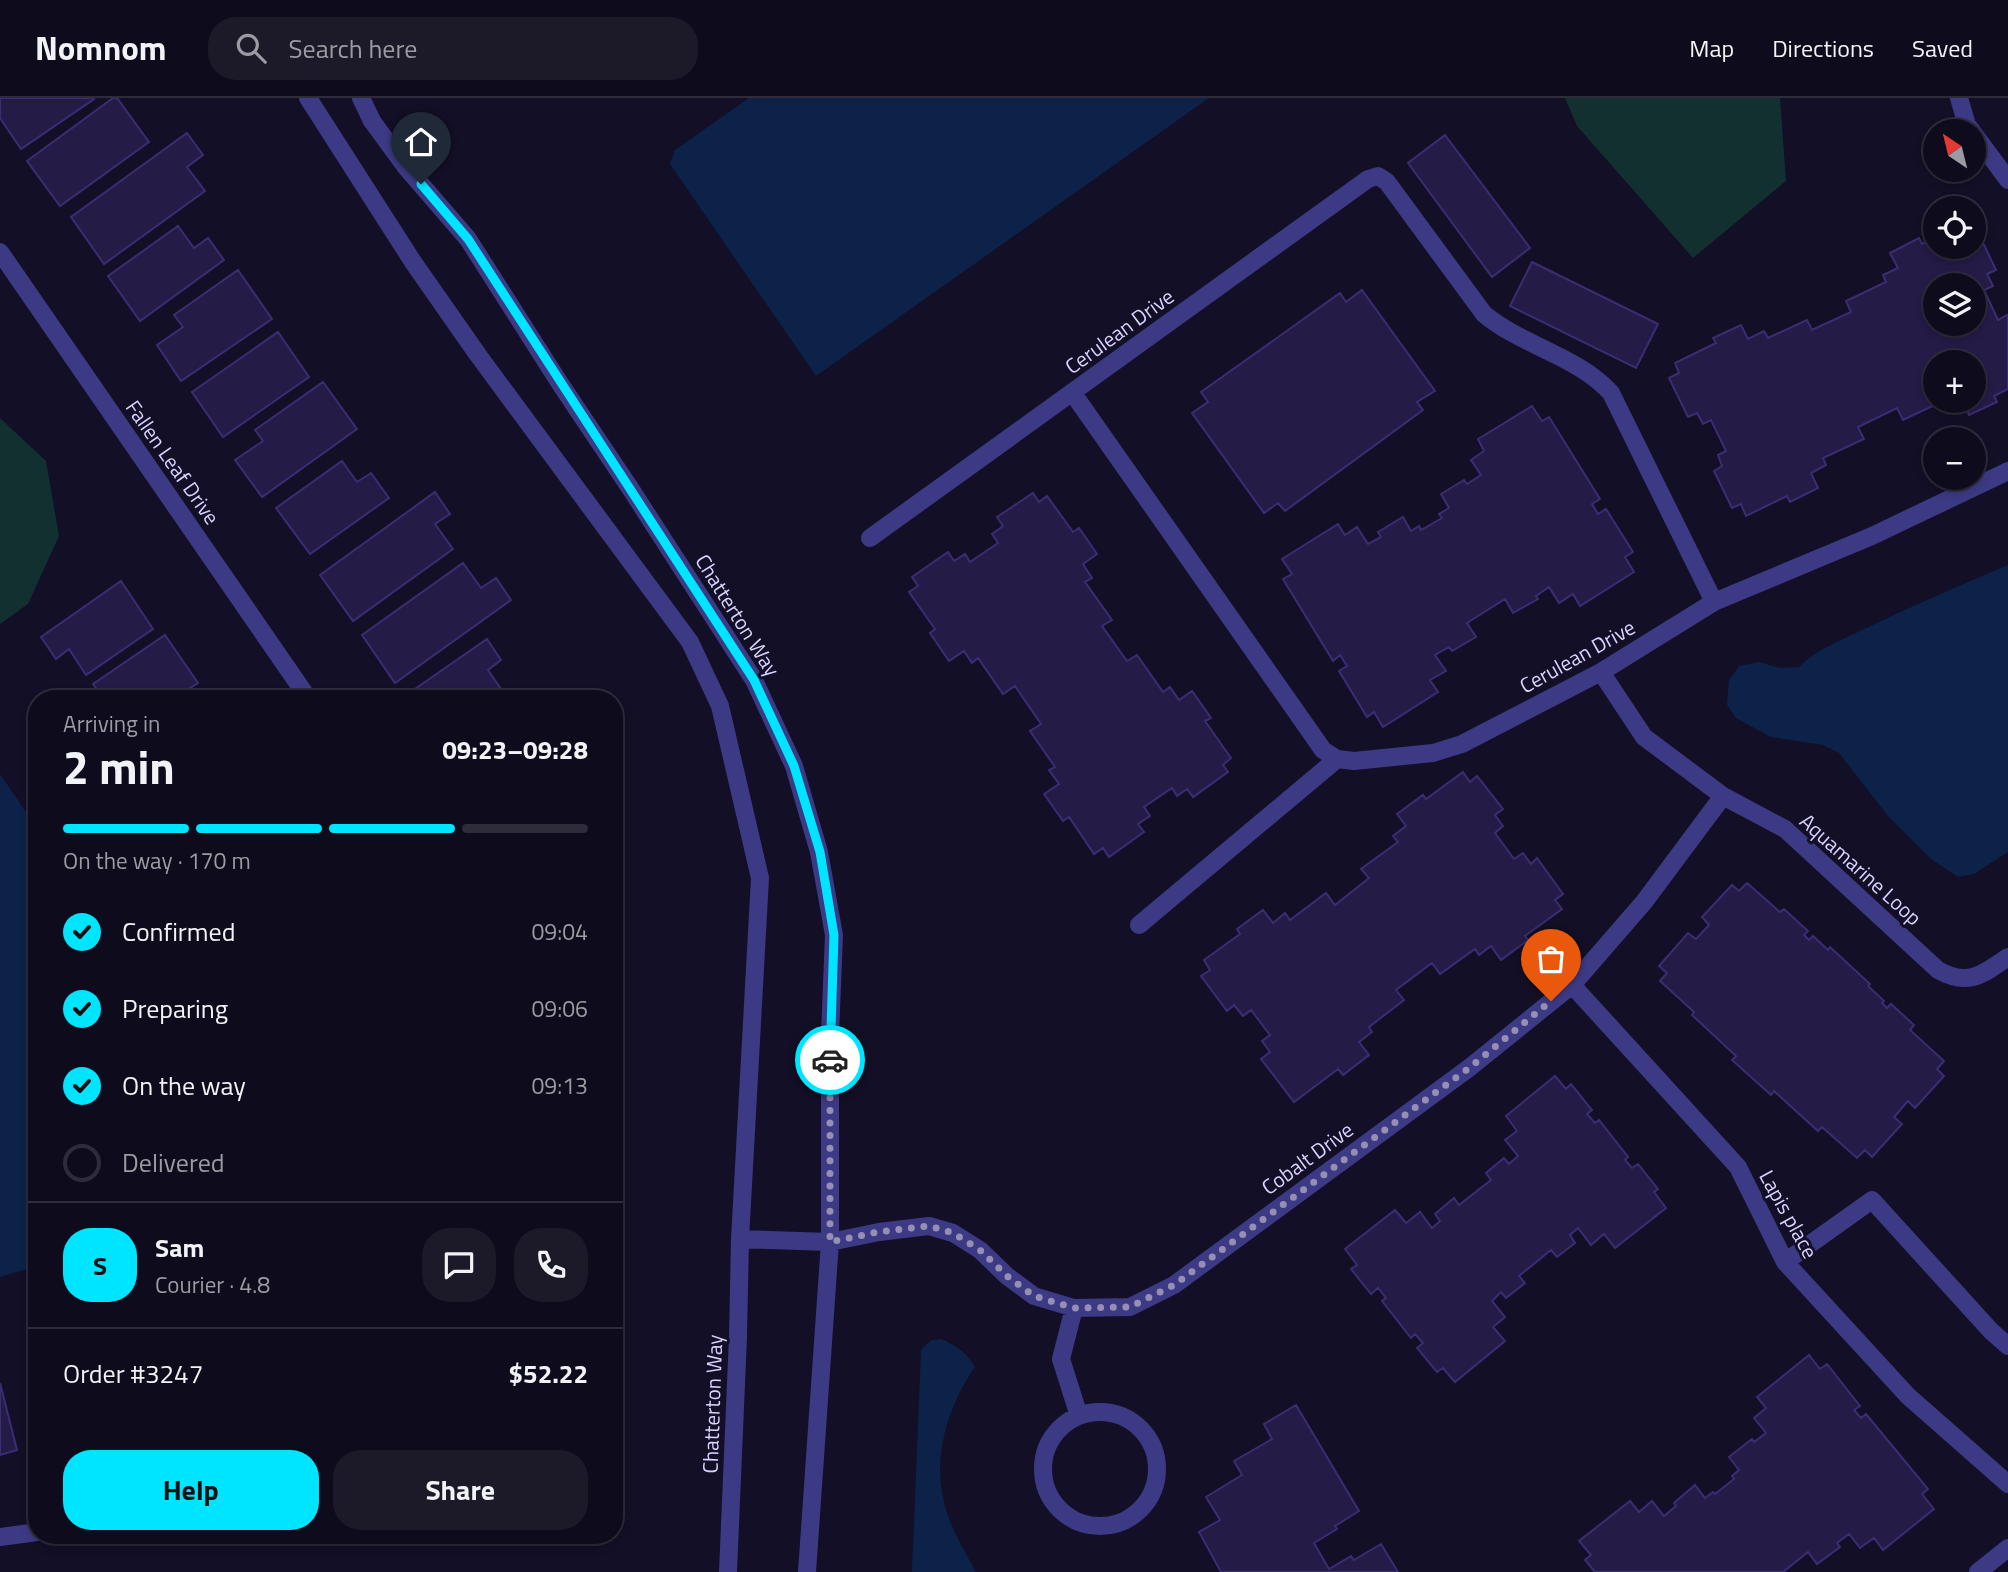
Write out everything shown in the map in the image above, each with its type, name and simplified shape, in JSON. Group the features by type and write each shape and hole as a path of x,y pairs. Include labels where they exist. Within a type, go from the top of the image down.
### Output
{"street":[{"name":"Chatterton Way","path":"308,98 413,262 463,334 690,642 720,706 760,878 740,1239 728,1572"},
{"name":"Chatterton Way","path":"361,98 372,121 405,166 468,239 638,499 754,680 794,766 820,852 834,935 830,1035 830,1242 807,1572"},
{"path":"1959,98 1965,119"},
{"path":"1986,150 2008,180"},
{"name":"Cerulean Drive","path":"1714,602 1611,393 1598,378 1500,328 1484,314 1387,183 1378,176 1368,179 1072,392 1323,750 1337,759 1354,761 1433,752 1462,744 1601,671 1714,602 1872,536 2008,471"},
{"name":"Fallen Leaf Drive","path":"0,251 302,690"},
{"path":"870,538 1072,392"},
{"name":"Aquamarine Loop","path":"1601,671 1644,737 1723,796 1786,830 1938,970 1952,978 1968,979 1985,973 2008,957"},
{"path":"1139,925 1337,759"},
{"name":"Cobalt Drive","path":"830,1242 878,1232 929,1226 953,1233 980,1250 1007,1276 1034,1296 1074,1308 1130,1307 1174,1285 1469,1068 1572,985 1644,902 1723,796"},
{"name":"Lapis place","path":"1572,985 1738,1167 1785,1262 1908,1396 2008,1485"},
{"path":"1785,1262 1872,1200 1991,1331 2008,1346"},
{"path":"740,1239 830,1242"},
{"path":"1074,1308 1061,1359 1079,1416"},
{"path":"1098,1412 1133,1422 1146,1436 1155,1452 1157,1471 1154,1489 1145,1505 1130,1518 1113,1525 1094,1526 1075,1521 1060,1510 1048,1495 1043,1477 1047,1449 1063,1426 1079,1416 1098,1412"},
{"path":"0,1537 28,1533"},
{"path":"1978,1572 2008,1548"}],"green space":[{"path":"1565,98 1780,98 1786,181 1693,258 1577,126"},
{"path":"0,418 46,461 59,536 28,604 0,624"}],"water":[{"path":"749,98 1209,98 816,376 670,164 675,150"},
{"path":"2008,565 2008,852 1974,874 1958,877 1931,859 1888,816 1839,753 1823,745 1771,737 1736,718 1727,705 1729,680 1739,666 1759,662 1780,668 1799,667 1811,656 1832,644"},
{"path":"0,774 28,815 28,1269 0,1277"},
{"path":"941,1339 961,1350 975,1367 951,1412 942,1446 940,1481 948,1517 976,1572 912,1572 921,1350 931,1340"}],"building":[{"path":"0,98 94,99 21,149 0,118"},
{"path":"113,98 117,98 149,142 60,206 27,161"},
{"path":"187,133 203,155 187,167 205,191 104,264 71,217"},
{"path":"1445,135 1530,248 1492,277 1408,163"},
{"path":"178,226 194,248 208,238 224,260 140,321 108,276"},
{"path":"1919,238 1923,259 1986,259 1986,249 1996,270 1987,274 1993,286 1986,289 1986,273 1923,273 1923,336 1986,336 1986,294 1998,320 2007,315 2008,317 2008,389 1994,396 1997,402 1986,407 1986,350 1923,350 1923,410 1903,420 1897,408 1858,427 1864,439 1823,458 1826,465 1811,473 1818,488 1790,502 1787,496 1746,516 1741,504 1732,508 1714,471 1722,466 1718,455 1726,451 1711,420 1703,424 1697,413 1688,417 1669,378 1679,373 1675,363 1716,343 1713,338 1741,325 1748,339 1764,331 1768,338 1807,320 1812,330 1851,312 1846,301 1886,282 1883,275 1898,268 1890,253"},
{"path":"1532,262 1658,324 1636,368 1510,306"},
{"path":"238,270 272,319 181,381 157,345 183,327 174,315"},
{"path":"1362,290 1435,391 1417,402 1423,410 1285,511 1278,503 1264,513 1192,413 1208,402 1201,392 1340,293 1346,302"},
{"path":"278,332 309,377 223,437 192,392"},
{"path":"323,382 357,429 262,497 235,460 263,441 255,430"},
{"path":"1532,406 1542,421 1549,417 1600,499 1592,504 1598,514 1606,509 1633,552 1625,557 1634,572 1580,606 1573,594 1559,603 1549,587 1536,596 1538,599 1513,613 1505,599 1467,623 1476,637 1452,651 1449,647 1435,655 1446,671 1430,680 1438,692 1383,727 1374,712 1367,717 1339,671 1347,666 1340,655 1333,661 1283,579 1292,574 1282,559 1338,524 1345,535 1357,527 1368,544 1381,537 1378,532 1403,517 1411,531 1419,526 1421,530 1442,518 1439,514 1449,508 1441,494 1464,480 1467,484 1481,475 1471,460 1484,451 1478,439"},
{"path":"342,461 357,482 371,473 389,498 310,554 276,508"},
{"path":"435,492 450,514 435,524 453,549 353,621 320,575"},
{"path":"1033,493 1039,502 1047,496 1073,532 1079,528 1097,554 1083,564 1092,578 1085,582 1112,620 1102,626 1127,661 1137,655 1163,692 1170,687 1179,700 1192,691 1211,718 1205,721 1231,758 1223,765 1228,772 1193,797 1187,789 1177,796 1172,788 1144,807 1150,816 1138,824 1144,832 1109,857 1103,848 1094,854 1069,817 1063,821 1044,794 1059,784 1049,770 1055,767 1030,731 1041,724 1015,686 1003,694 978,658 972,663 964,651 949,661 930,633 935,629 909,592 918,586 912,577 948,552 954,561 965,554 970,562 998,543 992,534 1003,526 997,517"},
{"path":"463,563 481,588 496,578 511,600 395,683 362,635"},
{"path":"121,581 153,629 86,675 69,649 56,659 41,637"},
{"path":"165,635 198,683 187,690 97,690 93,684"},
{"path":"487,639 501,660 488,670 502,690 414,690"},
{"path":"1463,772 1470,782 1477,776 1503,809 1495,815 1503,826 1495,833 1514,859 1523,853 1531,864 1537,858 1563,894 1555,900 1562,909 1525,936 1528,940 1501,960 1491,946 1479,955 1475,949 1440,974 1432,963 1396,990 1404,1000 1369,1027 1372,1032 1359,1042 1369,1055 1343,1075 1338,1069 1294,1102 1261,1059 1270,1052 1262,1041 1270,1035 1251,1010 1243,1016 1234,1005 1227,1011 1201,976 1210,970 1204,960 1240,934 1237,929 1263,910 1273,923 1285,913 1290,920 1326,893 1335,905 1369,878 1361,869 1398,842 1393,836 1406,826 1397,814 1423,795 1426,799"},
{"path":"1747,883 1780,912 1784,909 1808,931 1804,935 1809,940 1813,936 1828,950 1830,947 1870,984 1868,986 1884,1001 1882,1003 1887,1008 1891,1004 1914,1025 1910,1030 1944,1061 1937,1069 1944,1076 1915,1108 1908,1101 1894,1117 1902,1124 1872,1157 1865,1150 1857,1158 1822,1127 1818,1131 1774,1091 1771,1095 1732,1060 1736,1056 1660,981 1667,973 1659,966 1688,933 1696,939 1709,925 1702,917 1732,885 1739,891"},
{"path":"1555,1076 1566,1089 1571,1084 1592,1110 1587,1114 1595,1123 1599,1120 1628,1157 1625,1160 1632,1168 1638,1164 1658,1189 1654,1192 1666,1208 1615,1248 1604,1234 1591,1245 1578,1228 1570,1235 1575,1243 1557,1257 1551,1250 1519,1276 1525,1283 1506,1298 1501,1292 1492,1301 1505,1317 1493,1327 1505,1341 1455,1382 1443,1368 1437,1372 1417,1348 1423,1343 1415,1334 1411,1338 1382,1301 1386,1298 1378,1288 1371,1294 1351,1269 1357,1265 1345,1249 1395,1210 1406,1223 1420,1212 1432,1228 1440,1221 1435,1214 1454,1198 1459,1205 1491,1180 1486,1173 1504,1158 1509,1164 1518,1156 1505,1140 1517,1131 1506,1116"},
{"path":"1809,1355 1820,1369 1827,1364 1860,1406 1854,1410 1861,1418 1866,1414 1928,1489 1922,1494 1934,1509 1883,1550 1874,1538 1860,1548 1849,1534 1837,1543 1840,1547 1817,1564 1808,1552 1783,1572 1595,1572 1585,1560 1591,1555 1579,1541 1630,1501 1639,1512 1652,1501 1664,1516 1676,1506 1674,1503 1695,1485 1705,1498 1713,1492 1715,1494 1734,1479 1732,1476 1739,1470 1729,1457 1752,1439 1754,1442 1766,1433 1754,1418 1766,1408 1757,1397"},
{"path":"0,1383 17,1450 0,1455"},
{"path":"1296,1405 1359,1511 1314,1543 1329,1569 1351,1556 1354,1560 1381,1544 1398,1572 1221,1572 1199,1532 1220,1520 1206,1497 1242,1475 1234,1461 1272,1439 1264,1424"}],"way so far":[{"path":"830,1060 830,1242 878,1232 929,1226 953,1233 980,1250 1007,1276 1034,1296 1074,1308 1130,1307 1174,1285 1469,1068 1551,1001"}],"route":[{"path":"421,184 468,239 754,680 794,766 820,852 834,935 830,1060"}]}
